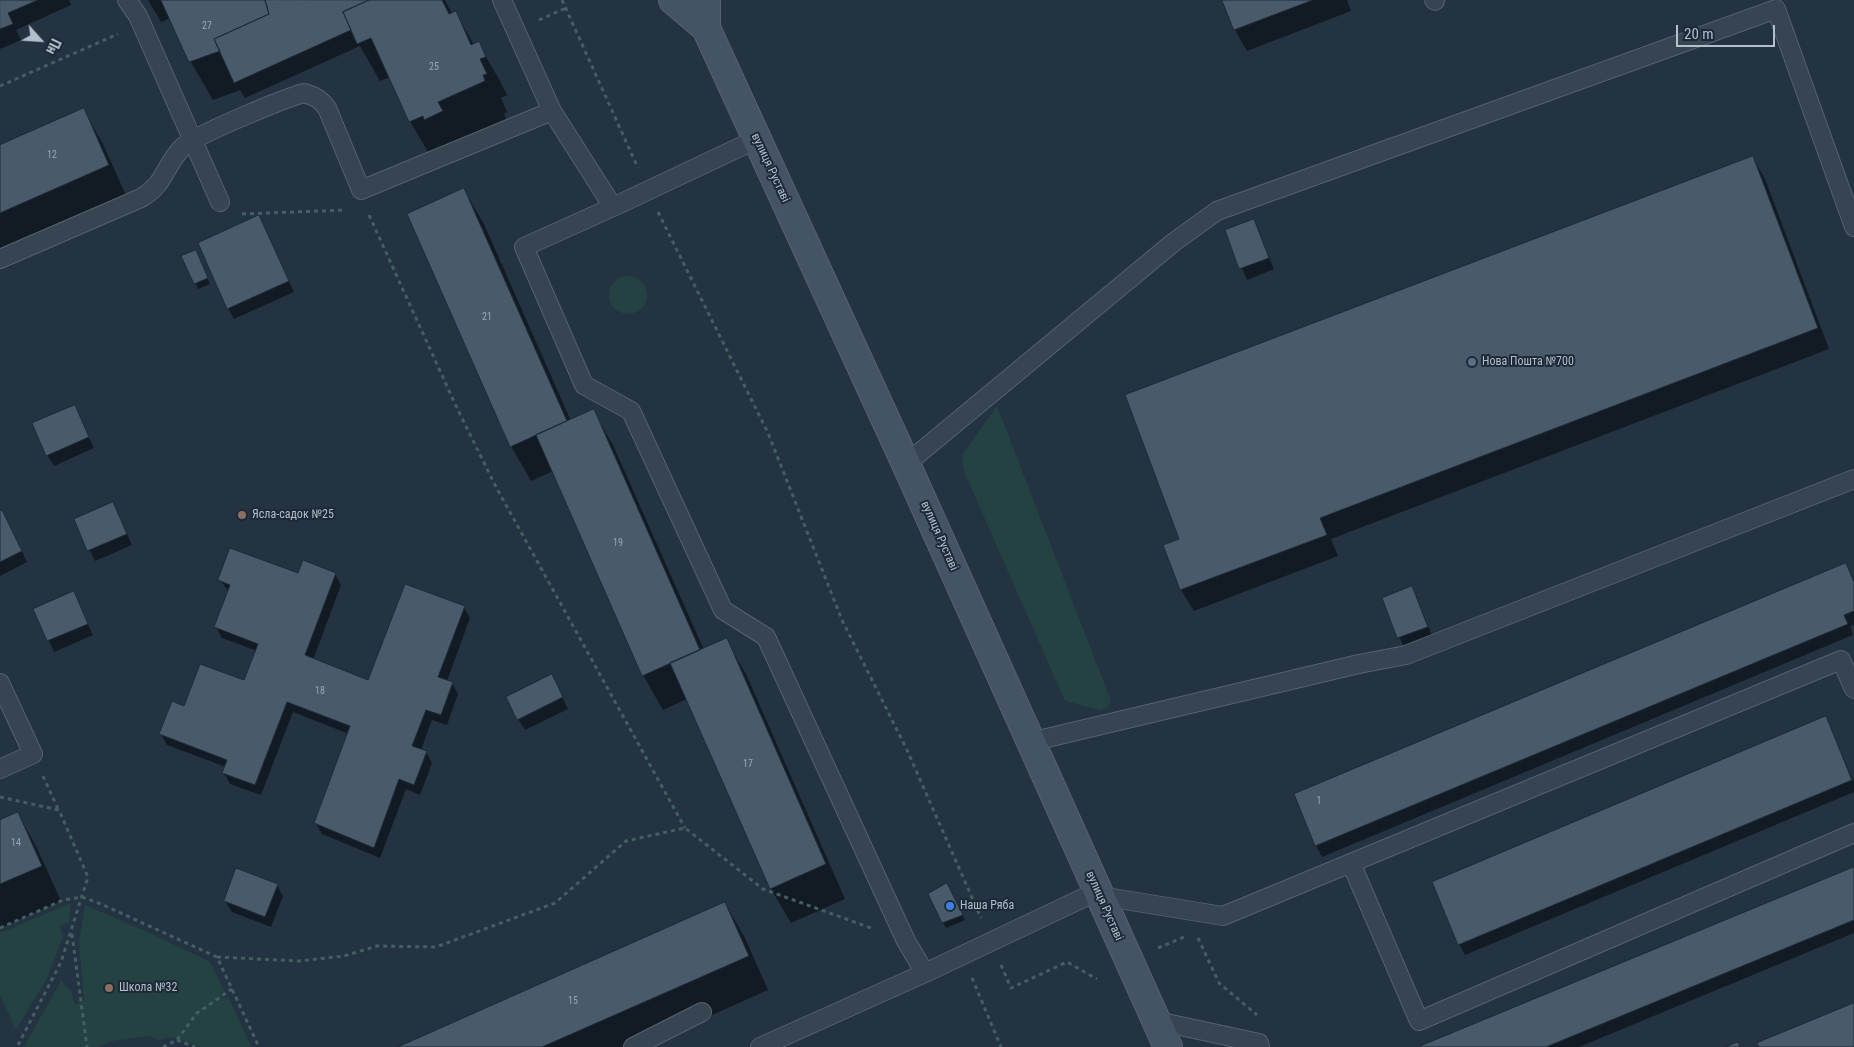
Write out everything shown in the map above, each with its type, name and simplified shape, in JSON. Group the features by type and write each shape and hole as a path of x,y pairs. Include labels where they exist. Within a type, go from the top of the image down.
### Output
{"main road":[{"path":"673,0 706,28"},
{"path":"706,0 706,28"},
{"name":"вулиця Руставі","path":"706,28 906,464 1168,1047"}],"lane":[{"path":"127,0 134,7 142,24 220,202"},
{"path":"502,0 552,111 612,208"},
{"path":"906,464 1174,242 1217,211 1776,9 1854,226"},
{"path":"0,260 154,191 176,155 193,140 294,96 313,95 321,100 327,108 362,190 552,111"},
{"path":"756,140 524,247 584,385 631,411 723,610 766,637 906,941 925,973"},
{"path":"1030,742 1359,664 1406,655 1854,478"},
{"path":"760,1047 925,973 991,940 1099,894 1223,916 1841,660 1854,689"},
{"path":"0,683 33,754 0,769"},
{"path":"1351,863 1419,1022 1854,834"},
{"path":"633,1047 702,1012"},
{"path":"1156,1021 1258,1043 1260,1047"}],"path":[{"path":"562,0 648,191 768,433 842,620 907,750 1012,988 1067,962 1097,979"},
{"path":"0,86 142,24"},
{"path":"362,190 367,209 452,399 496,487 685,828 763,889 906,941"},
{"path":"220,202 228,213 236,214 367,209"},
{"path":"17,1047 61,962 88,877 33,754"},
{"path":"0,797 59,810"},
{"path":"0,928 63,900 82,897 217,957 299,961 344,956 377,946 436,947 555,903 626,841 685,828"},
{"path":"71,930 86,1047"},
{"path":"1195,932 1219,983 1261,1018"},
{"path":"1153,950 1187,936"},
{"path":"991,940 971,975 1000,1047"},
{"path":"217,957 259,1047"},
{"path":"163,1047 177,1040 197,1013 232,989"},
{"path":"177,1040 195,1047"}],"green space":[{"path":"628,276 641,282 647,295 641,308 628,314 615,308 609,295 615,282"},
{"path":"997,406 1111,701 1108,707 1100,710 1065,701 963,469 962,455"},
{"path":"71,903 69,922 60,926 63,937 47,978 16,1030 0,995 0,933"},
{"name":"Школа №32","path":"85,905 210,962 225,991 220,993 223,999 229,998 251,1047 201,1047 175,1037 159,1040 149,1036 112,1041 99,1047 24,1047 61,981 71,991 75,1005 84,1001 79,942"}],"building":[{"path":"0,0 38,0 8,13 13,24 0,29"},
{"path":"161,0 265,0 269,14 214,39 220,51 189,62"},
{"path":"265,0 369,0 343,12 351,30 234,83 214,39 269,14"},
{"path":"369,0 442,0 449,14 456,11 471,45 479,41 486,57 480,59 487,74 483,75 485,81 438,102 443,111 424,120 423,116 409,122 371,38 357,44 343,12"},
{"path":"1222,0 1313,0 1234,30"},
{"path":"84,108 109,165 0,213 0,145"},
{"name":"Нова Пошта №700","path":"1753,156 1818,328 1320,518 1327,535 1180,590 1163,545 1179,539 1125,395"},
{"path":"464,188 567,421 510,447 407,214"},
{"path":"259,215 289,281 227,309 198,243"},
{"path":"1254,219 1269,258 1239,269 1225,230"},
{"path":"196,250 208,278 194,284 181,256"},
{"path":"75,405 89,437 46,456 32,423"},
{"path":"594,409 700,650 642,676 536,435"},
{"path":"113,502 127,534 87,551 74,519"},
{"path":"2,510 22,551 0,562 0,511"},
{"path":"230,548 298,573 303,560 336,573 305,655 368,680 405,584 465,606 438,677 453,682 441,715 426,710 412,746 427,751 414,785 399,779 374,848 314,823 350,726 287,702 255,785 222,773 227,760 159,734 172,701 184,706 200,664 244,680 258,644 214,627 230,585 218,580"},
{"path":"1846,563 1854,582 1854,611 1844,615 1848,624 1315,846 1294,794"},
{"path":"1412,586 1428,627 1397,638 1382,598"},
{"path":"74,591 88,624 47,641 33,609"},
{"path":"727,638 826,864 770,889 670,663"},
{"path":"552,674 563,697 517,720 506,697"},
{"path":"1826,716 1852,780 1458,945 1432,882"},
{"path":"18,812 42,866 0,884 0,820"},
{"path":"1854,867 1854,920 1546,1047 1418,1047"},
{"path":"236,868 278,884 265,917 224,901"},
{"path":"947,883 963,915 942,923 928,894"},
{"path":"725,902 749,956 542,1047 398,1047"},
{"path":"1854,1003 1854,1047 1759,1047 1757,1043"},
{"path":"1738,1042 1740,1047 1726,1047"}],"place":[{"name":"Нова Пошта №700","path":"1472,362"},
{"name":"Ясла-садок №25","path":"242,515"},
{"name":"Наша Ряба","path":"950,906"},
{"name":"Школа №32","path":"109,988"}]}
